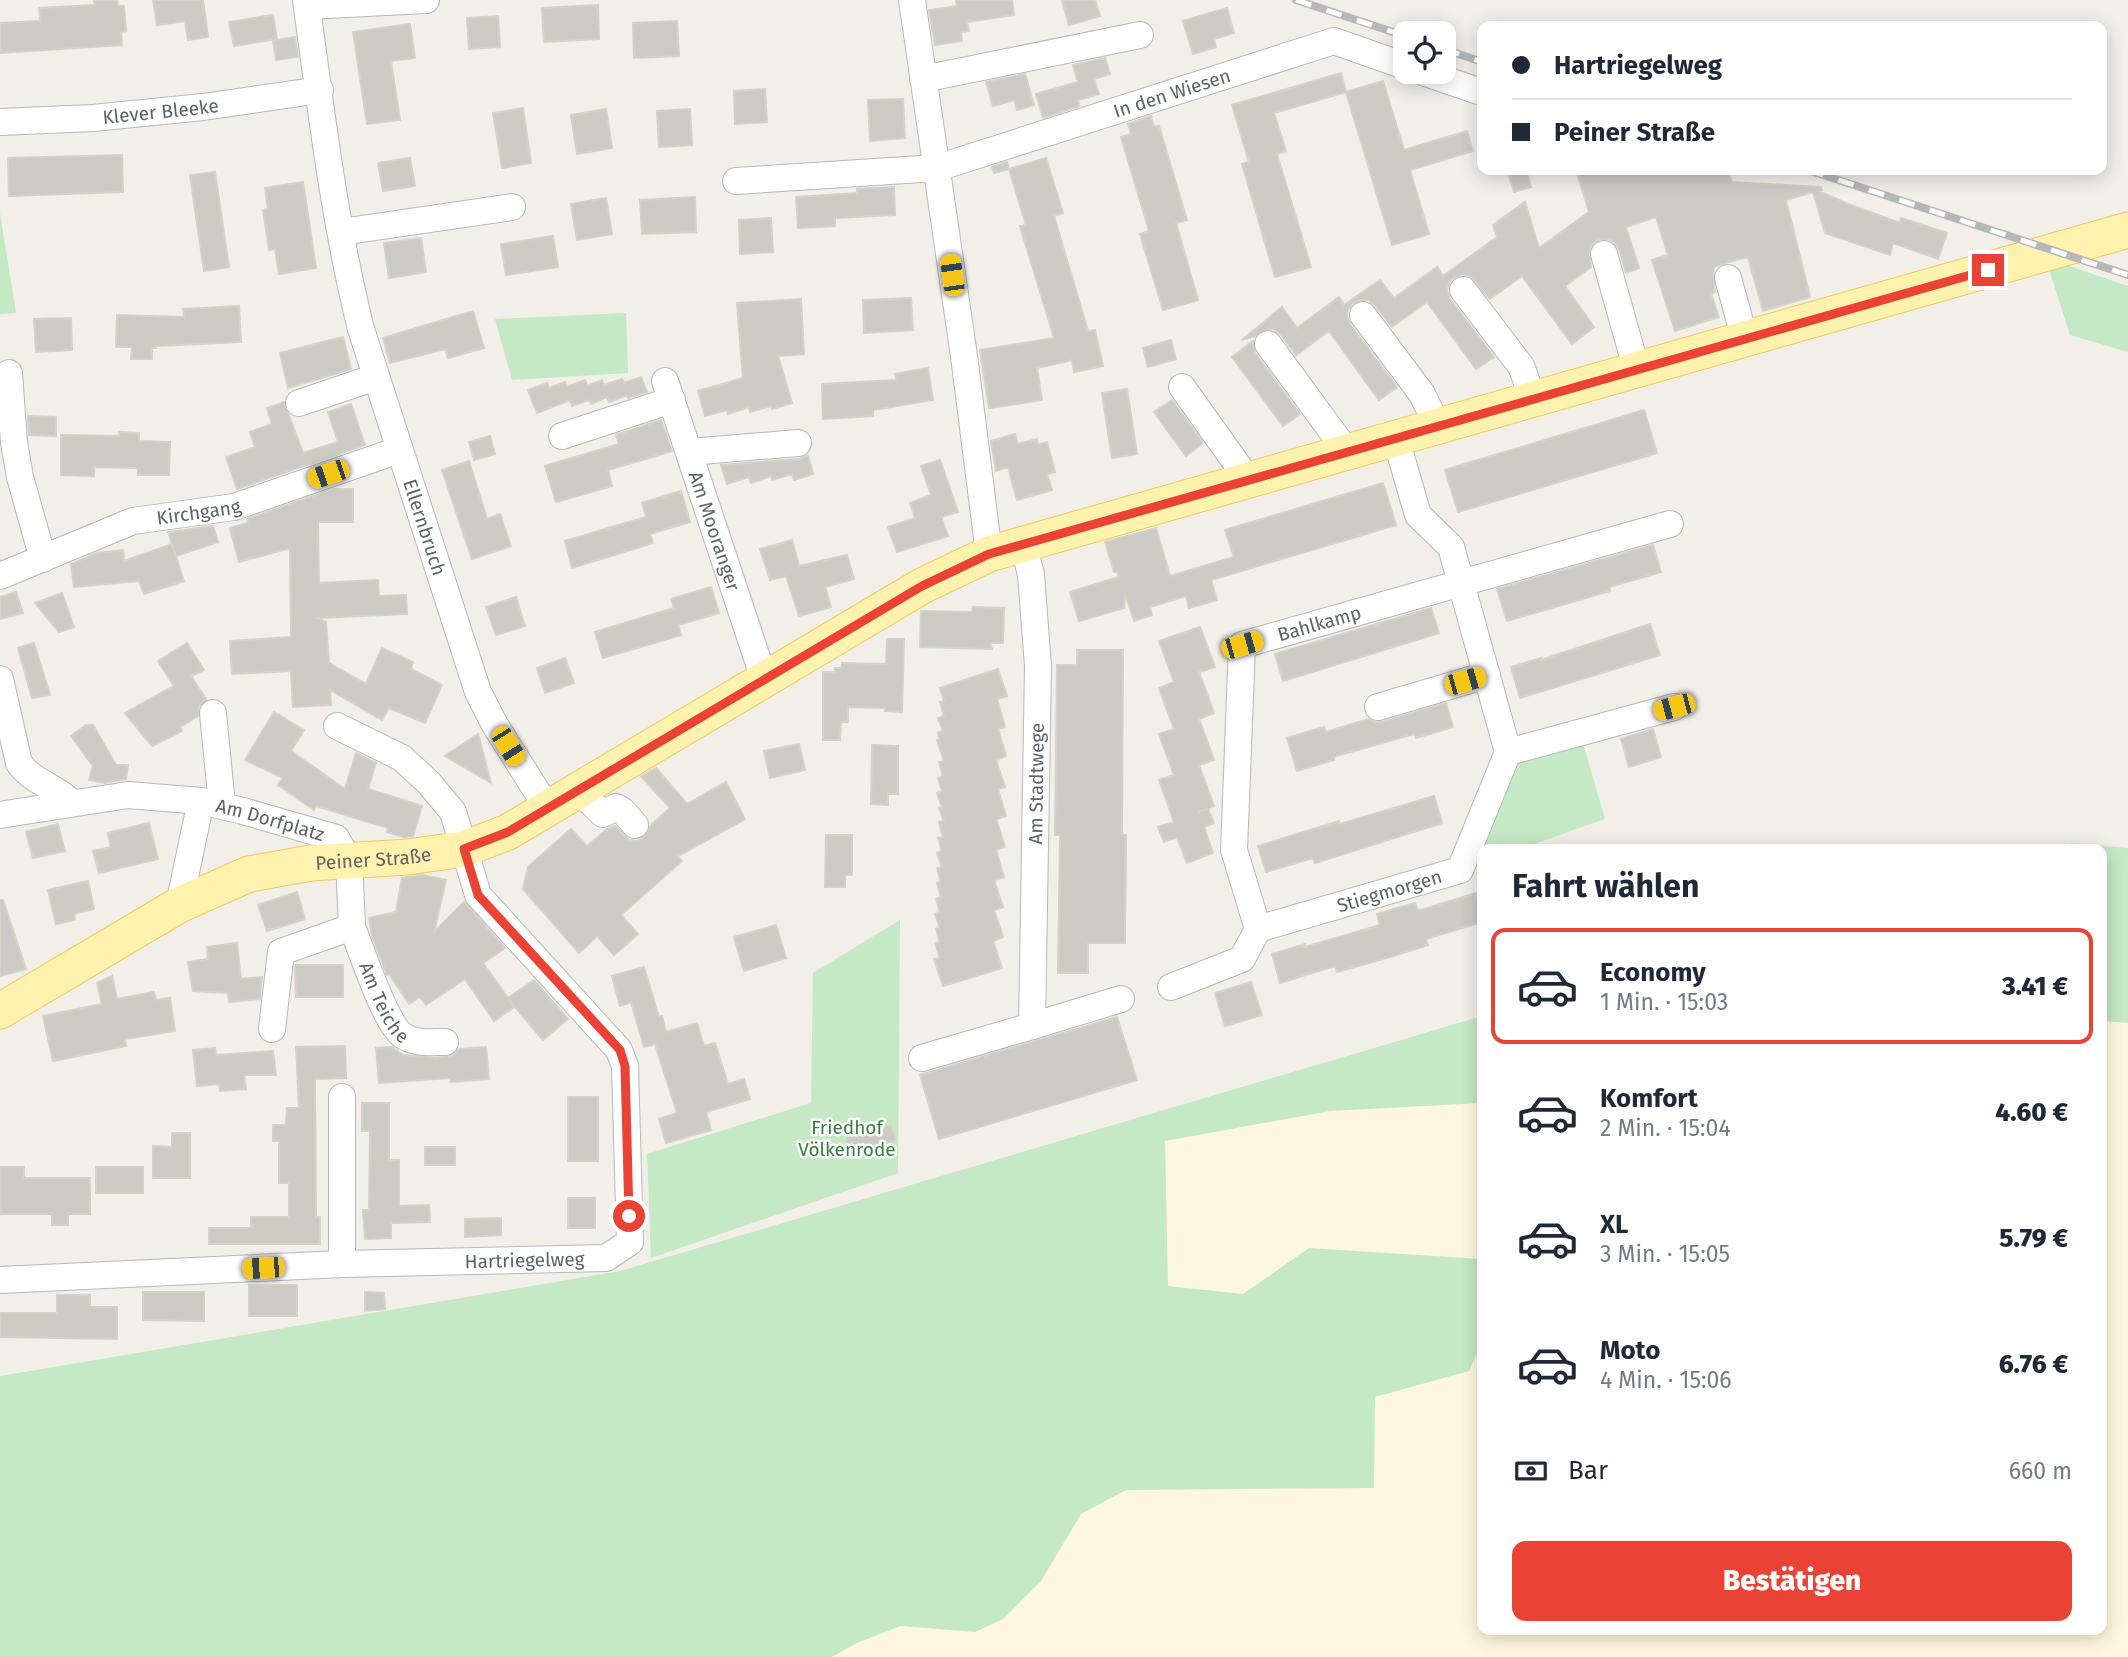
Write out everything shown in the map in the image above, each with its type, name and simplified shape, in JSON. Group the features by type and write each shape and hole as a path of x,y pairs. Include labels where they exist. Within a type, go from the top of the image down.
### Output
{"main road":[{"name":"Peiner Straße","path":"0,1011 179,905 248,874 276,867 408,857 464,849 508,832 922,586 989,554 2128,230"}],"street":[{"name":"Ellernbruch","path":"426,0 306,3 349,279 376,377 478,692 495,725 548,809"},
{"path":"912,0 989,554"},
{"path":"923,79 1140,35"},
{"name":"In den Wiesen","path":"736,181 937,168 1334,41 1393,62"},
{"path":"1456,83 1477,91"},
{"name":"Klever Bleeke","path":"0,122 93,118 203,107 320,90"},
{"path":"341,232 512,207"},
{"path":"1604,254 1637,371"},
{"path":"1728,278 1745,340"},
{"path":"1463,290 1521,366 1534,401"},
{"path":"1363,315 1422,394 1438,427"},
{"path":"1268,344 1348,453"},
{"path":"9,373 14,443 20,477 43,559"},
{"path":"299,403 376,377"},
{"path":"1182,387 1249,481"},
{"name":"Am Mooranger","path":"562,436 668,390 764,680"},
{"path":"1396,439 1418,515 1451,547 1508,752 1674,707"},
{"path":"690,452 798,443"},
{"name":"Kirchgang","path":"0,576 133,521 234,507 399,450"},
{"name":"Bahlkamp","path":"1258,929 1234,850 1242,645 1670,524"},
{"name":"Am Stadtwege","path":"1023,543 1031,575 1038,666 1032,1026"},
{"path":"1378,707 1488,675"},
{"path":"0,680 19,763 25,771 62,793 71,802"},
{"path":"0,815 128,795 211,803 213,713"},
{"path":"337,726 415,767 453,812 464,849"},
{"name":"Stiegmorgen","path":"1258,929 1460,870 1508,752"},
{"path":"578,790 603,814 616,807 635,825"},
{"name":"Am Dorfplatz","path":"179,905 211,803 336,838 349,861"},
{"name":"Hartriegelweg","path":"0,1280 342,1264 606,1258 630,1241 625,1066 620,1050 478,895 464,849"},
{"name":"Am Teiche","path":"349,861 352,927 391,1022 403,1036 418,1041 445,1042"},
{"path":"272,1029 281,952 352,927"},
{"path":"1171,988 1242,959 1258,929"},
{"path":"922,1058 1121,999"},
{"path":"342,1097 342,1264"}],"shaded area":[{"path":"2107,846 2128,848 2128,1657 0,1657 0,1376 620,1271 1477,1017 1477,1635 2107,1635"}],"green space":[{"path":"0,213 16,313 0,314"},
{"path":"2060,263 2128,286 2128,352 2070,335 2048,266"},
{"path":"626,313 628,373 512,380 495,319"},
{"path":"1580,733 1605,819 1534,844 1477,844 1477,864 1460,870 1508,752"},
{"path":"2107,846 2128,848 2128,1023 2107,1021"},
{"name":"Friedhof Völkenrode","path":"900,920 898,1173 651,1258 647,1154 811,1103 813,973"},
{"path":"1477,1017 1477,1103 1330,1111 1165,1141 1168,1286 1243,1294 1309,1248 1477,1259 1477,1353 1469,1371 1375,1397 1374,1488 1126,1490 1081,1514 1041,1581 1003,1619 975,1632 901,1626 857,1643 832,1657 0,1657 0,1376 620,1271"}],"building":[{"path":"94,0 117,0 118,6 124,6 126,31 121,32 122,45 0,53 0,23 40,21 39,8 95,5"},
{"path":"153,0 203,0 208,37 188,40 185,21 157,25"},
{"path":"956,0 1012,0 1014,15 967,22 969,31 961,32 962,41 935,45 929,10 957,6"},
{"path":"1062,0 1095,0 1100,16 1069,25"},
{"path":"598,5 599,39 544,42 542,8"},
{"path":"1227,8 1234,33 1214,39 1216,47 1193,54 1183,21"},
{"path":"273,15 277,39 234,46 229,22"},
{"path":"498,16 500,47 469,49 467,18"},
{"path":"677,21 679,56 634,58 633,23"},
{"path":"410,24 415,58 391,61 400,120 367,124 353,32"},
{"path":"295,37 298,57 276,60 273,41"},
{"path":"1105,58 1110,74 1094,79 1099,94 1078,100 1079,106 1043,118 1036,94 1078,82 1073,65"},
{"path":"1341,73 1346,92 1274,113 1286,151 1277,154 1311,267 1275,277 1242,164 1249,162 1232,105"},
{"path":"1025,74 1034,105 1017,110 1014,100 993,106 986,82"},
{"path":"1383,81 1404,150 1467,131 1473,151 1410,170 1429,234 1392,245 1346,92"},
{"path":"765,89 767,122 735,124 734,91"},
{"path":"903,99 905,138 870,141 868,100"},
{"path":"523,108 531,163 502,168 493,113"},
{"path":"606,109 612,148 577,154 571,115"},
{"path":"690,109 692,145 659,147 657,111"},
{"path":"1151,116 1154,127 1159,126 1187,220 1176,223 1198,300 1163,310 1140,234 1149,231 1121,137 1131,134 1128,124"},
{"path":"122,155 123,192 9,196 8,158"},
{"path":"410,158 415,186 383,191 378,163"},
{"path":"1046,158 1063,213 1054,216 1088,331 1095,330 1103,366 1074,372 1072,360 1037,368 1042,400 989,408 980,350 1054,338 1020,226 1026,225 1009,169"},
{"path":"1007,162 1009,169 994,173 992,167"},
{"path":"215,172 229,267 204,271 190,175"},
{"path":"1509,175 1527,175 1531,187 1514,192"},
{"path":"1578,175 1729,175 1732,182 1821,187 1822,190 1819,191 1900,223 1901,218 1947,233 1938,259 1893,243 1890,255 1825,233 1813,192 1786,200 1810,297 1763,311 1748,257 1714,267 1715,292 1711,294 1719,317 1675,331 1652,260 1668,255 1656,217 1626,227 1639,268 1626,273 1619,249 1609,239 1600,239 1592,244 1589,251 1591,267 1565,286 1594,327 1572,344 1522,276 1490,299 1470,276 1462,274 1453,278 1447,291 1450,299 1494,357 1476,369 1427,302 1392,327 1375,305 1369,300 1360,300 1348,309 1350,324 1397,387 1379,400 1329,331 1296,355 1274,329 1266,329 1242,340 1282,307 1297,328 1339,297 1344,305 1380,280 1394,298 1437,267 1443,276 1497,237 1493,225 1525,202 1539,248 1589,212"},
{"path":"303,182 316,268 279,274 275,249 269,250 263,210 268,209 265,188"},
{"path":"894,187 895,215 835,218 835,226 798,228 796,197 857,193 857,189"},
{"path":"695,197 696,232 642,234 640,200"},
{"path":"606,198 612,234 577,240 571,204"},
{"path":"771,218 773,252 740,254 739,220"},
{"path":"553,236 558,267 506,275 501,244"},
{"path":"421,238 426,272 389,278 384,243"},
{"path":"911,298 913,330 864,333 863,300"},
{"path":"801,299 804,354 778,356 792,403 772,409 771,406 750,412 749,407 728,414 727,410 705,416 698,391 743,378 737,303"},
{"path":"239,306 241,342 156,346 152,348 152,359 131,359 132,347 116,347 117,315 184,317 183,309"},
{"path":"473,311 484,348 448,358 445,349 390,363 383,338"},
{"path":"71,318 72,350 36,352 34,319"},
{"path":"343,337 351,369 288,388 280,353"},
{"path":"1171,340 1176,359 1148,367 1143,348"},
{"path":"1253,341 1255,353 1300,414 1283,426 1232,357"},
{"path":"928,368 933,400 873,410 873,416 823,419 822,384 896,380 895,374"},
{"path":"641,377 647,392 628,398 627,395 609,402 607,397 591,404 589,400 572,406 570,400 537,413 528,390 547,383 549,388 565,382 567,387 585,380 587,386 602,380 604,385 622,379 624,383"},
{"path":"1127,389 1137,454 1112,458 1102,393"},
{"path":"1172,400 1203,443 1186,456 1154,412"},
{"path":"284,402 303,453 338,442 328,412 351,404 365,445 237,489 226,457 255,447 250,432 272,424 267,408"},
{"path":"1644,410 1657,453 1458,512 1445,470"},
{"path":"28,416 56,417 56,436 29,435"},
{"path":"661,420 672,451 608,470 612,486 556,502 545,466 619,444 616,435"},
{"path":"119,432 139,433 139,441 170,442 169,475 138,475 138,468 94,467 94,476 61,475 61,435 119,436"},
{"path":"1015,434 1018,444 1037,439 1038,445 1047,442 1055,472 1047,474 1052,490 1017,500 1008,467 996,471 991,441"},
{"path":"490,436 495,454 474,460 469,442"},
{"path":"808,455 813,474 794,480 792,474 772,480 771,476 751,483 749,477 727,484 721,465 799,459"},
{"path":"940,460 958,512 941,517 948,536 897,552 888,527 915,518 910,503 931,495 921,466"},
{"path":"469,461 487,519 500,514 511,546 472,559 442,470"},
{"path":"1383,483 1396,525 1211,580 1217,600 1189,608 1186,596 1150,607 1152,615 1134,621 1125,594 1124,608 1079,621 1070,592 1119,577 1117,572 1114,572 1105,542 1156,528 1170,576 1234,557 1225,530"},
{"path":"333,489 353,489 353,522 318,522 319,583 378,580 379,596 406,595 407,614 318,618 326,622 329,663 366,684 382,648 413,662 411,669 442,685 425,723 389,708 382,720 330,690 331,705 293,707 291,671 232,674 230,641 291,637 290,548 239,562 230,528 248,523 247,519"},
{"path":"681,491 690,522 650,534 653,543 572,568 565,541 646,517 642,503"},
{"path":"213,526 218,542 176,556 168,532"},
{"path":"792,540 799,566 847,555 854,579 825,587 831,607 799,616 786,576 770,580 760,549"},
{"path":"172,544 184,581 144,594 139,581 74,587 71,564 97,553 123,550 124,561"},
{"path":"1653,545 1661,572 1609,587 1610,591 1507,621 1497,589"},
{"path":"711,587 719,613 678,625 681,635 603,658 595,632 674,608 671,599"},
{"path":"16,592 23,613 0,619 0,597"},
{"path":"62,593 74,627 59,632 35,603"},
{"path":"516,597 525,626 496,635 486,607"},
{"path":"973,607 1004,608 1003,643 990,643 992,649 920,647 921,611 972,612"},
{"path":"1431,608 1439,633 1283,681 1275,654"},
{"path":"1650,624 1660,655 1520,698 1511,667 1541,660"},
{"path":"1200,627 1215,667 1199,672 1214,713 1199,719 1214,760 1199,765 1214,806 1198,812 1208,809 1214,823 1204,827 1213,853 1187,863 1177,837 1164,842 1158,827 1174,822 1159,780 1174,775 1159,734 1174,729 1159,688 1174,682 1159,641"},
{"path":"887,639 904,639 902,712 885,711 885,708 848,707 848,722 841,722 840,740 823,740 823,672 835,672 835,668 842,668 842,663 886,664"},
{"path":"34,643 50,695 32,698 18,648"},
{"path":"187,643 204,670 191,676 206,699 199,706 198,716 180,727 182,731 152,746 125,713 174,686 158,661"},
{"path":"1077,650 1123,650 1122,835 1126,835 1125,943 1088,943 1088,973 1058,973 1060,835 1055,835 1057,665 1077,665"},
{"path":"565,658 574,683 545,693 537,668"},
{"path":"998,669 1007,696 997,699 1005,727 998,729 1006,756 996,760 1005,787 998,789 1006,816 996,819 1005,847 996,850 1004,877 994,880 1003,907 994,910 1003,937 993,941 1002,968 943,986 934,959 940,958 935,943 940,942 936,929 940,928 935,914 940,912 936,899 941,897 937,883 941,882 937,868 942,867 937,853 942,851 938,838 943,837 939,822 944,821 937,793 942,791 938,778 943,776 939,762 944,761 937,740 940,740 938,733 943,731 938,718 944,716 940,702 944,701 940,688"},
{"path":"1446,703 1453,727 1416,738 1414,734 1333,757 1334,760 1297,771 1287,738 1324,727 1326,732 1368,719 1382,722"},
{"path":"274,712 304,730 291,751 345,789 356,753 376,763 368,789 422,806 413,836 403,837 387,832 388,828 316,806 314,810 278,785 283,778 245,760"},
{"path":"86,725 93,725 116,765 128,765 126,779 105,783 89,780 93,766 71,736"},
{"path":"1653,729 1661,757 1629,767 1621,739"},
{"path":"478,734 491,783 445,756"},
{"path":"799,744 805,770 770,778 764,751"},
{"path":"872,745 898,746 898,794 888,794 888,805 871,804"},
{"path":"656,768 687,804 726,782 745,819 678,856 682,861 621,915 638,934 614,955 597,936 579,953 523,889 528,867 571,829 587,846 607,829 615,826 629,840 637,841 645,837 650,826 670,808 641,776"},
{"path":"1434,796 1442,823 1315,863 1313,858 1266,872 1258,846"},
{"path":"149,823 158,859 99,873 93,851 111,847 108,833"},
{"path":"58,824 65,851 33,858 26,832"},
{"path":"826,835 852,835 852,875 845,875 845,887 825,887"},
{"path":"423,875 446,880 434,932 464,902 505,948 483,963 508,998 534,980 568,1019 543,1040 509,1000 514,1007 494,1021 465,979 426,1005 420,997 409,1004 389,974 387,975 372,936 369,918 396,912 402,878"},
{"path":"88,881 94,909 74,914 75,920 56,924 48,890"},
{"path":"297,892 305,919 267,931 258,905"},
{"path":"1476,893 1477,924 1426,939 1428,945 1390,957 1337,972 1335,966 1280,983 1272,954 1380,925 1377,914 1415,903 1418,911"},
{"path":"0,900 3,900 26,969 0,976"},
{"path":"776,925 786,958 744,971 734,937"},
{"path":"237,943 241,979 262,977 260,999 229,1002 228,993 193,991 188,962 208,959 207,947"},
{"path":"295,965 343,965 343,997 296,997"},
{"path":"644,967 666,1032 697,1023 704,1046 715,1043 728,1084 744,1079 750,1099 706,1112 711,1130 666,1143 659,1119 677,1113 655,1044 644,1047 631,1002 620,1006 612,976"},
{"path":"112,976 117,999 154,992 156,1000 170,998 175,1031 125,1039 126,1046 53,1061 43,1016 102,1004 97,983"},
{"path":"1251,982 1262,1015 1225,1026 1215,993"},
{"path":"1117,1017 1137,1080 939,1139 920,1075"},
{"path":"345,1046 346,1078 315,1079 316,1217 320,1217 320,1244 209,1244 209,1228 251,1228 251,1217 289,1217 289,1183 279,1183 279,1141 273,1141 273,1125 286,1125 287,1108 299,1108 296,1047"},
{"path":"392,1047 403,1055 434,1058 452,1056 459,1049 486,1047 489,1079 451,1082 451,1078 379,1083 376,1048"},
{"path":"215,1048 216,1055 273,1051 276,1075 244,1075 246,1089 220,1091 219,1084 197,1086 193,1050"},
{"path":"568,1097 598,1097 598,1161 568,1161"},
{"path":"362,1103 389,1103 389,1160 399,1160 399,1206 429,1205 430,1222 391,1223 391,1238 365,1239 363,1210 369,1210 370,1131 362,1131"},
{"path":"891,1125 896,1140 869,1149 865,1155 856,1158 850,1154 846,1140 849,1133 864,1133"},
{"path":"172,1133 190,1133 190,1178 153,1178 153,1146 172,1147"},
{"path":"425,1147 455,1147 455,1165 425,1165"},
{"path":"1,1167 24,1167 24,1178 90,1178 90,1214 68,1214 68,1225 52,1225 52,1214 1,1214"},
{"path":"96,1167 143,1167 143,1193 96,1193"},
{"path":"568,1198 595,1198 595,1228 568,1228"},
{"path":"501,1218 501,1235 465,1237 465,1219"},
{"path":"249,1285 297,1285 297,1316 249,1316"},
{"path":"143,1292 204,1292 204,1321 143,1320"},
{"path":"365,1292 384,1293 385,1309 365,1311"},
{"path":"57,1295 90,1295 90,1307 117,1307 117,1339 0,1337 0,1313 57,1313"}],"railway":[{"path":"1296,0 1393,32"},
{"path":"1456,53 1477,60"},
{"path":"1823,175 2128,275"}],"route":[{"path":"629,1216 625,1066 620,1050 478,895 464,849 508,832 922,586 989,554 1988,270"}]}
